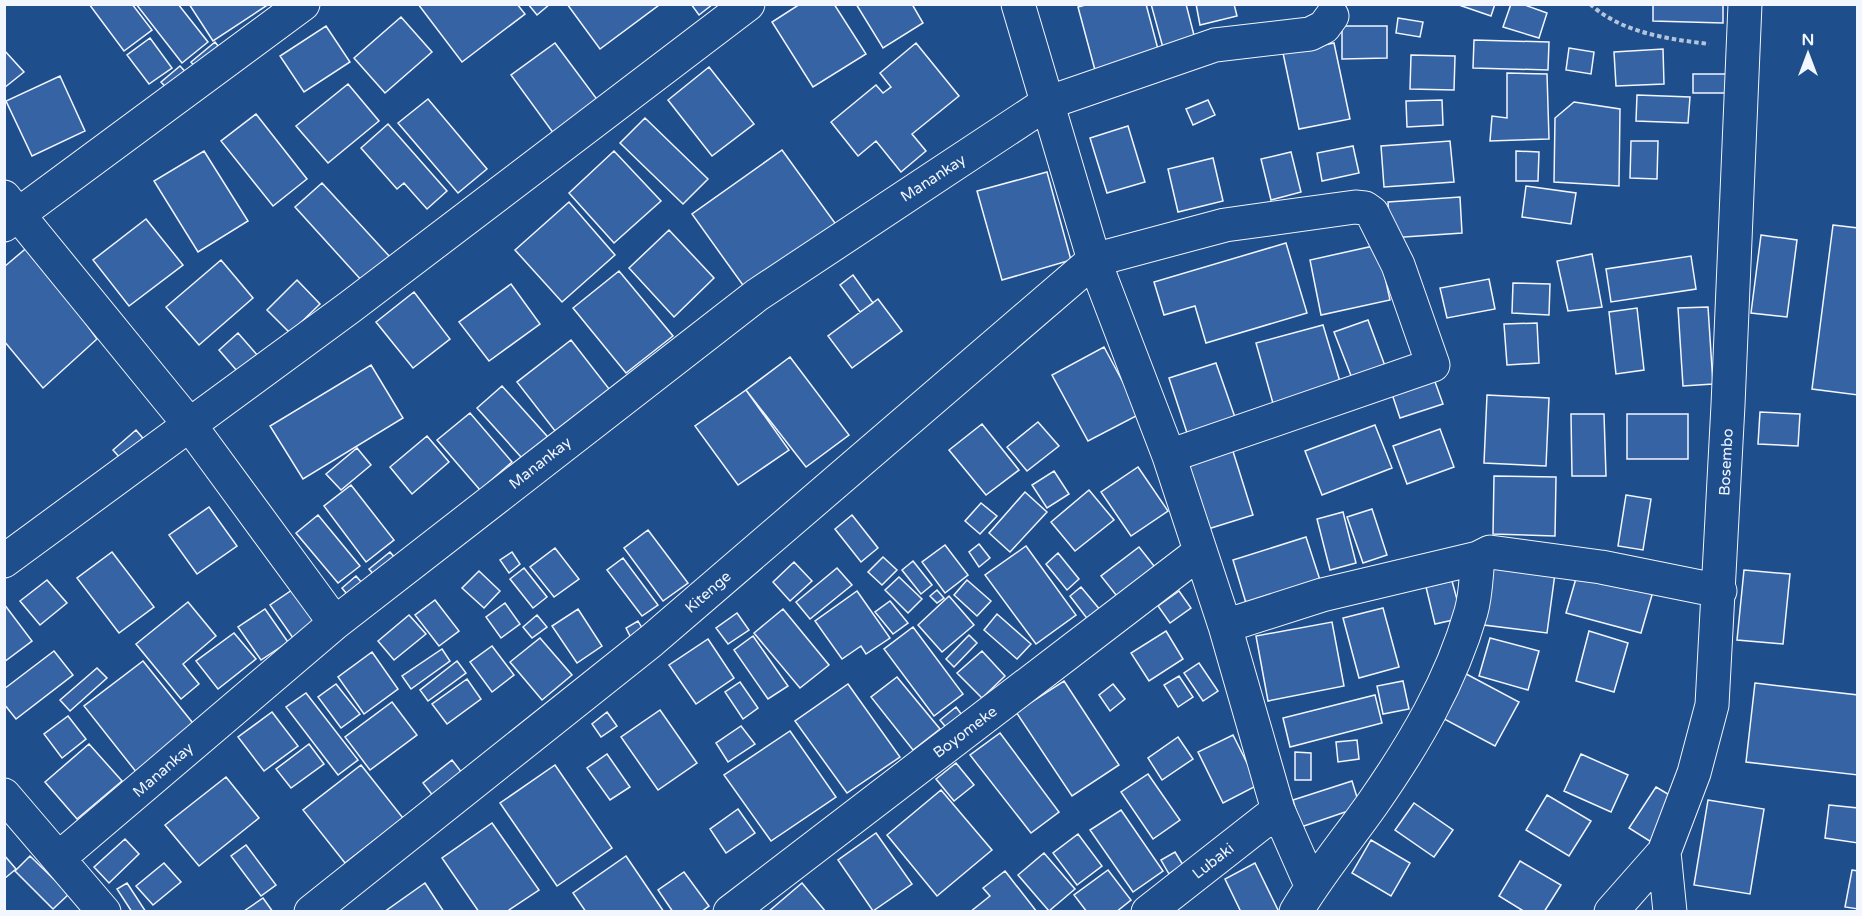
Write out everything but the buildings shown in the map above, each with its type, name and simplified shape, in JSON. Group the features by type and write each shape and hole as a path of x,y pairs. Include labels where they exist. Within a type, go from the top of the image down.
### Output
{"street":[{"path":"303,4 9,212 189,424 335,623"},
{"path":"4,561 350,307 748,4"},
{"path":"1018,4 1094,260 1169,456 1224,626 1304,898"},
{"name":"Bosembo","path":"1670,912 1664,852 1694,773 1712,705 1720,591 1744,4"},
{"name":"Manankay","path":"59,858 335,623 757,295 1047,103 1215,45 1310,34 1324,27 1332,16"},
{"path":"1094,260 1225,225 1355,207 1365,208 1372,213 1398,265 1433,365 1169,456"},
{"name":"Kitenge","path":"311,912 651,641 1094,260"},
{"name":"Boyomeke","path":"730,912 1200,552"},
{"path":"1224,626 1322,595 1478,558 1490,552 1546,558 1720,591"},
{"path":"1304,898 1419,735 1455,658 1472,610 1478,558"},
{"path":"4,795 104,912"},
{"name":"Lubaki","path":"1148,912 1278,810"},
{"path":"1611,912 1664,852"}],"path":[{"path":"1590,4 1616,24 1677,40 1743,48"}]}
